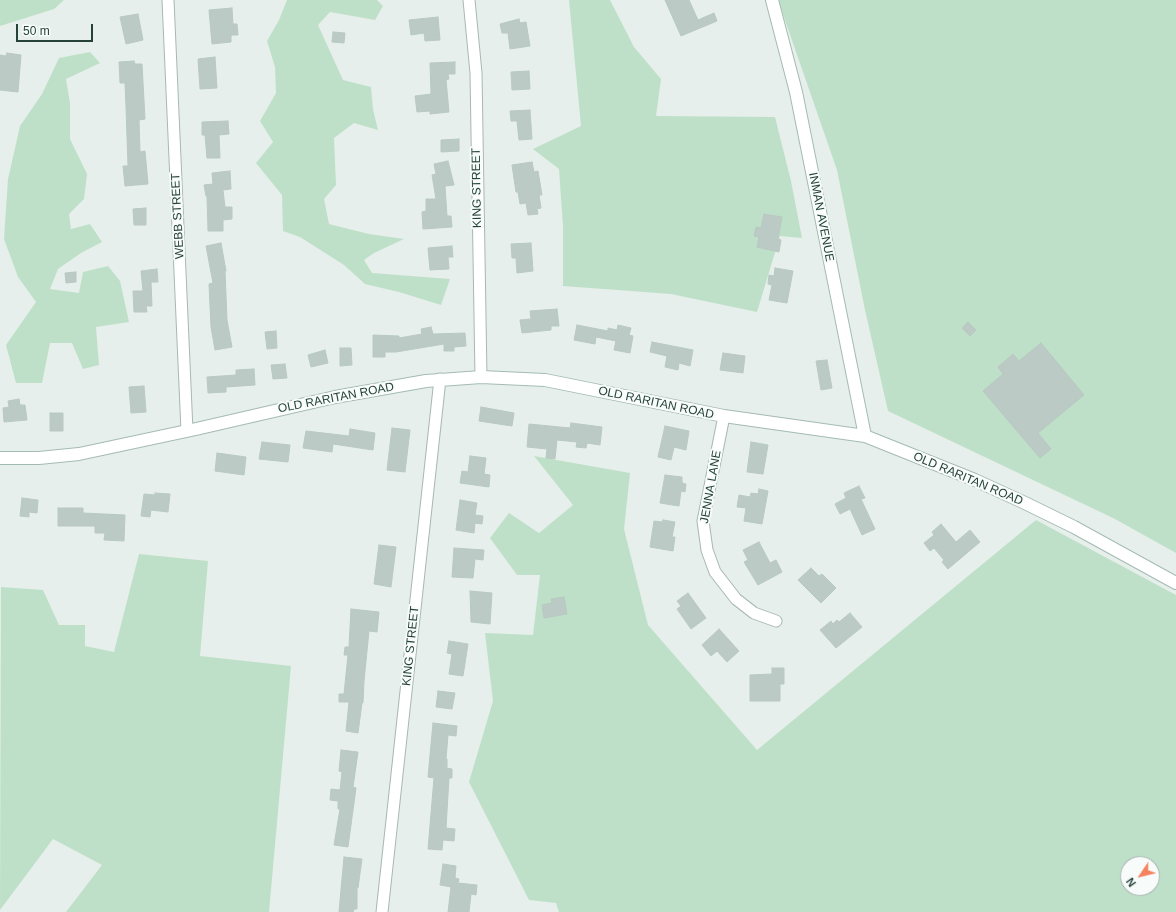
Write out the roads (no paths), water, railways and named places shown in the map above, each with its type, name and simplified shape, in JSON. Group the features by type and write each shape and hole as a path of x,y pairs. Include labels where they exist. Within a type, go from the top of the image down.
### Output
{"street":[{"name":"WEBB STREET","path":"168,0 187,431"},
{"name":"KING STREET","path":"469,0 476,73 480,377"},
{"name":"INMAN AVENUE","path":"772,0 796,92 865,436"},
{"name":"OLD RARITAN ROAD","path":"0,458 39,458 79,454 187,431 335,396 440,379 480,377 545,380 724,416 865,436 975,480 1018,500 1074,527 1176,582"},
{"name":"KING STREET","path":"382,912 440,379"},
{"name":"JENNA LANE","path":"724,416 703,521 707,550 721,582 736,599 754,613 776,621"}]}
